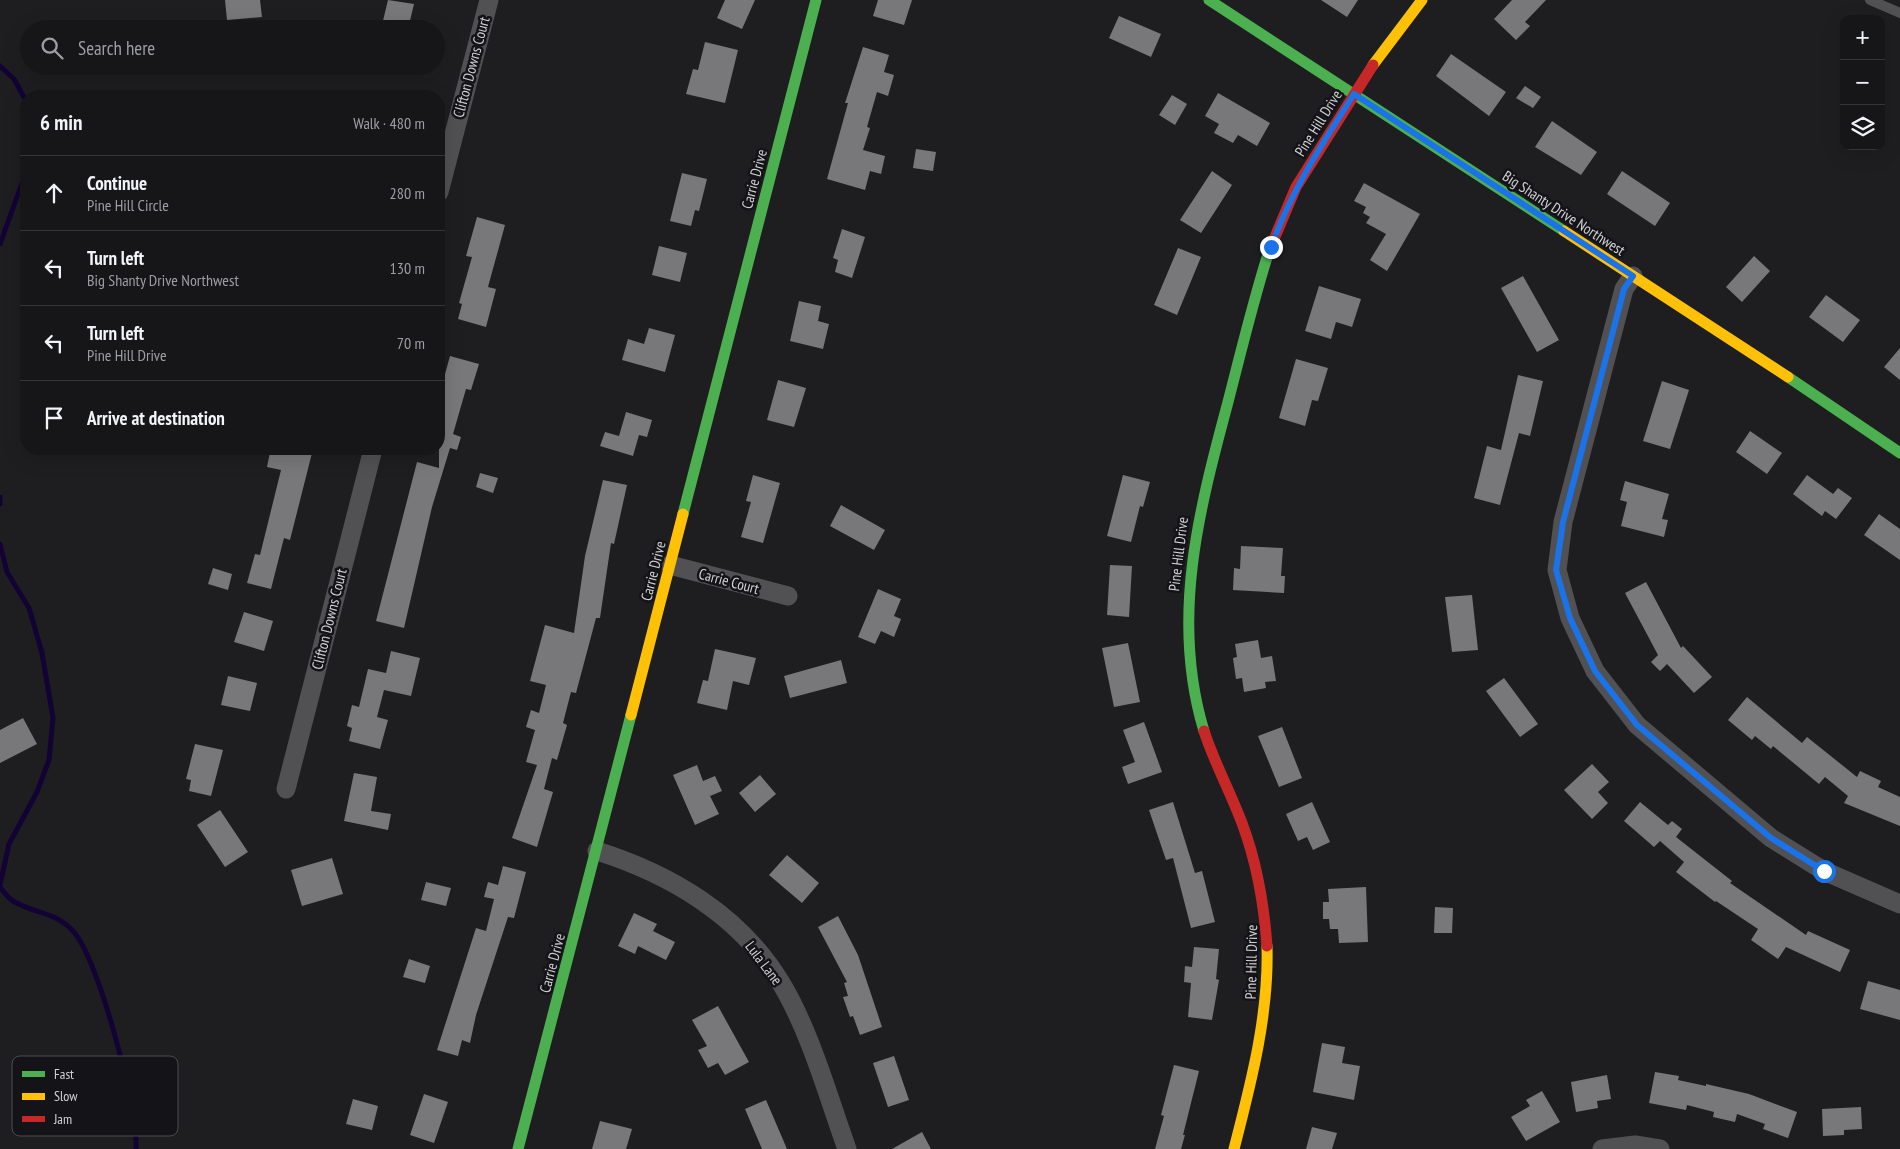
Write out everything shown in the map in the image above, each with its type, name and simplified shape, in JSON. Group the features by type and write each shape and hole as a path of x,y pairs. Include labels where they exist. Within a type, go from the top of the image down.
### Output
{"street":[{"name":"Clifton Downs Court","path":"445,169 489,0"},
{"name":"Carrie Drive","path":"518,1149 597,851 816,0"},
{"name":"Big Shanty Drive Northwest","path":"1209,0 1633,276 1900,453"},
{"name":"Pine Hill Drive","path":"1234,1149 1258,1054 1265,1016 1268,957 1266,918 1257,871 1244,825 1209,746 1191,676 1187,640 1187,596 1191,547 1200,506 1271,247 1285,208 1310,162 1354,94 1387,44 1422,0"},
{"path":"1633,276 1624,289 1563,522 1556,570 1570,618 1595,671 1637,725 1771,838 1824,871 1900,904"},
{"name":"Clifton Downs Court","path":"286,789 371,455"},
{"name":"Carrie Court","path":"670,565 788,596"},
{"name":"Lula Lane","path":"597,851 642,866 677,884 723,915 758,950 781,983 798,1019 847,1149"},
{"path":"1602,1149 1635,1145 1660,1149"}],"lane":[{"path":"1869,1 1900,13"}],"building":[{"path":"225,0 260,0 262,17 227,20"},
{"path":"388,0 414,4 410,20 383,20"},
{"path":"725,0 755,0 742,29 717,18"},
{"path":"878,0 912,0 904,25 873,16"},
{"path":"1321,0 1358,0 1347,17"},
{"path":"1512,0 1546,0 1525,22 1530,26 1516,40 1494,19"},
{"path":"1119,16 1161,34 1151,57 1109,38"},
{"path":"705,42 738,50 725,103 686,94 693,69 698,70"},
{"path":"863,47 889,55 884,72 894,75 888,96 877,92 867,127 870,128 863,150 885,156 881,174 870,171 865,190 827,179 848,103 845,103"},
{"path":"1451,54 1506,92 1489,116 1436,76"},
{"path":"1525,86 1541,97 1533,108 1516,98"},
{"path":"1218,93 1270,123 1257,146 1238,135 1233,143 1214,133 1219,124 1205,116"},
{"path":"1172,95 1187,104 1175,125 1159,115"},
{"path":"1552,121 1597,152 1581,175 1535,147"},
{"path":"916,149 936,152 933,171 913,168"},
{"path":"1212,171 1232,185 1201,233 1180,220"},
{"path":"1622,171 1670,203 1655,226 1607,194"},
{"path":"682,173 707,179 699,211 695,210 691,226 670,221"},
{"path":"1364,183 1420,214 1387,271 1370,260 1386,234 1366,223 1370,217 1363,213 1366,207 1354,201"},
{"path":"477,217 505,225 488,287 496,289 486,327 458,319 462,304 459,303 472,257 466,256"},
{"path":"842,229 865,237 852,278 835,272 838,260 833,258"},
{"path":"659,246 687,253 680,282 652,275"},
{"path":"1178,248 1201,257 1177,315 1154,305"},
{"path":"1754,256 1770,271 1742,302 1726,287"},
{"path":"1523,276 1559,340 1537,352 1501,288"},
{"path":"1319,286 1361,299 1352,327 1336,322 1331,339 1305,331"},
{"path":"1826,295 1860,320 1843,342 1809,317"},
{"path":"799,301 821,306 818,321 829,324 823,349 790,341"},
{"path":"649,328 675,335 665,372 622,360 628,339 644,344"},
{"path":"1900,348 1900,380 1884,367"},
{"path":"450,356 479,364 471,390 466,389 453,434 461,437 457,450 450,448 432,507 404,628 376,621 417,462 439,468 439,455 445,455 445,374"},
{"path":"1296,359 1328,368 1318,401 1312,400 1305,426 1279,418"},
{"path":"1518,375 1543,381 1530,436 1519,433 1500,505 1474,498 1487,446 1501,450"},
{"path":"778,380 806,388 794,427 767,420"},
{"path":"1662,381 1689,390 1670,449 1643,441"},
{"path":"626,412 652,420 647,437 639,435 633,456 600,446 605,432 619,436"},
{"path":"1750,431 1782,453 1767,474 1736,452"},
{"path":"269,455 311,455 290,540 284,538 271,589 247,583 255,554 260,555 281,470 267,467"},
{"path":"480,473 498,478 493,493 476,487"},
{"path":"753,475 780,483 763,543 741,537 751,502 746,501"},
{"path":"1123,475 1150,482 1143,507 1140,506 1131,542 1107,536"},
{"path":"1807,475 1833,494 1838,488 1852,498 1836,519 1825,511 1822,516 1793,494"},
{"path":"603,480 627,485 614,544 611,543 600,618 596,618 576,693 571,692 563,723 567,725 557,760 552,758 544,789 553,792 537,847 512,838 537,765 526,762 535,730 526,727 531,710 539,713 546,685 530,681 545,625 574,633 585,556"},
{"path":"1625,481 1669,494 1662,519 1668,520 1664,537 1621,526 1627,502 1620,500"},
{"path":"841,505 885,530 874,550 830,526"},
{"path":"1879,514 1900,529 1900,560 1864,535"},
{"path":"1241,546 1283,548 1281,576 1285,576 1284,593 1233,590 1234,568 1240,569"},
{"path":"1110,565 1132,566 1129,617 1107,615"},
{"path":"213,568 232,574 228,590 208,584"},
{"path":"1646,582 1681,648 1683,646 1712,677 1694,693 1667,664 1660,671 1651,662 1658,655 1625,593"},
{"path":"878,589 901,599 894,616 901,619 894,637 881,631 875,644 858,637"},
{"path":"1472,595 1478,650 1452,652 1445,597"},
{"path":"244,612 273,621 264,651 234,642"},
{"path":"1258,640 1261,658 1272,656 1276,681 1265,682 1266,688 1244,692 1242,678 1236,679 1233,658 1237,657 1235,644"},
{"path":"1128,643 1140,702 1114,707 1102,648"},
{"path":"715,649 756,658 749,685 733,681 727,710 697,703 703,680 708,681"},
{"path":"391,651 420,658 411,696 384,690 377,717 388,720 380,749 349,741 352,728 347,726 352,705 359,707 368,669 386,673"},
{"path":"841,660 847,683 790,698 784,676"},
{"path":"228,676 257,683 250,711 221,705"},
{"path":"1504,678 1538,724 1520,737 1486,691"},
{"path":"1747,697 1802,743 1807,737 1857,777 1860,771 1881,781 1878,787 1900,797 1900,826 1844,803 1848,796 1825,777 1819,784 1773,746 1771,749 1755,736 1752,740 1728,720"},
{"path":"23,718 37,744 0,763 0,730"},
{"path":"1144,722 1162,772 1128,784 1122,767 1135,762 1123,730"},
{"path":"1282,727 1302,778 1279,787 1258,736"},
{"path":"195,744 223,750 211,796 189,791 191,780 186,779"},
{"path":"1592,764 1609,782 1598,792 1608,803 1592,819 1564,790"},
{"path":"697,765 703,781 715,776 722,791 710,796 719,814 695,825 673,775"},
{"path":"354,773 377,777 371,811 391,814 388,830 344,821"},
{"path":"760,775 776,794 755,812 739,793"},
{"path":"1173,802 1195,873 1202,871 1215,922 1191,928 1173,858 1166,860 1149,810"},
{"path":"1312,802 1330,842 1313,850 1307,837 1298,841 1286,814"},
{"path":"1640,802 1668,825 1672,821 1682,829 1676,837 1732,881 1730,883 1806,935 1808,931 1850,950 1840,972 1786,947 1778,959 1751,940 1758,929 1715,902 1676,872 1684,862 1660,841 1654,847 1624,821"},
{"path":"220,810 248,852 225,867 197,825"},
{"path":"787,855 819,883 802,903 769,875"},
{"path":"332,858 343,894 302,906 291,870"},
{"path":"503,866 526,872 514,918 508,917 476,1015 470,1043 462,1040 458,1056 437,1050 476,928 486,931 494,899 484,897 488,882 498,885"},
{"path":"426,882 451,888 446,906 421,900"},
{"path":"1366,887 1368,942 1339,943 1338,929 1330,929 1329,919 1323,919 1323,902 1329,902 1328,889"},
{"path":"1435,907 1453,908 1452,933 1434,933"},
{"path":"634,913 657,924 653,931 675,942 666,960 638,946 635,954 618,946"},
{"path":"838,916 858,955 882,1027 860,1035 853,1016 850,1017 843,997 848,996 844,983 847,982 818,927"},
{"path":"1194,947 1219,949 1216,979 1219,980 1212,1020 1188,1017 1191,983 1184,982 1185,966 1192,967"},
{"path":"409,959 430,966 425,983 403,977"},
{"path":"1868,981 1900,990 1900,1020 1860,1009"},
{"path":"718,1006 749,1062 725,1075 718,1063 708,1068 698,1050 707,1046 692,1020"},
{"path":"1322,1043 1345,1047 1342,1063 1360,1066 1354,1100 1313,1092"},
{"path":"894,1056 909,1100 888,1107 873,1063"},
{"path":"1174,1065 1199,1071 1183,1135 1185,1135 1181,1149 1155,1149 1164,1116 1161,1115"},
{"path":"1655,1072 1679,1076 1678,1080 1749,1094 1797,1112 1788,1138 1763,1129 1765,1124 1737,1114 1735,1122 1713,1117 1714,1112 1687,1105 1686,1110 1649,1103"},
{"path":"1607,1075 1611,1099 1597,1101 1598,1108 1576,1112 1571,1082"},
{"path":"1542,1091 1560,1122 1526,1141 1511,1117 1530,1106 1526,1100"},
{"path":"424,1094 448,1102 434,1143 410,1135"},
{"path":"353,1099 378,1106 372,1130 346,1124"},
{"path":"766,1100 787,1149 762,1149 745,1109"},
{"path":"1861,1107 1862,1129 1844,1130 1844,1135 1823,1136 1822,1109"},
{"path":"600,1121 632,1129 626,1149 592,1149"},
{"path":"1312,1127 1337,1133 1332,1149 1306,1149"},
{"path":"922,1132 931,1149 892,1149"}],"waterway":[{"path":"0,66 14,79 20,90"},
{"path":"0,244 20,189"},
{"path":"0,497 0,504"},
{"path":"0,544 7,572 29,608 42,653 53,718 49,760 37,792 9,844 0,885"},
{"path":"0,887 13,901 51,916 73,931 94,971 120,1056"},
{"path":"135,1136 136,1149"}],"traffic: fast":[{"path":"683,514 816,0"},
{"path":"1209,0 1564,231"},
{"path":"1204,731 1194,689 1189,648 1189,606 1192,565 1207,483 1247,327 1269,251"},
{"path":"1788,377 1900,453"},
{"path":"518,1149 631,715"}],"traffic: slow":[{"path":"1373,65 1422,0"},
{"path":"1564,231 1788,377"},
{"path":"631,715 683,514"},
{"path":"1234,1149 1258,1049 1265,998 1267,946"}],"traffic: jam":[{"path":"1269,251 1296,187 1373,65"},
{"path":"1204,731 1242,823 1252,853 1262,899 1267,946"}],"route":[{"path":"1271,247 1285,208 1310,162 1354,94 1633,276 1624,289 1563,522 1556,570 1570,618 1595,671 1637,725 1771,838 1824,871"}]}
